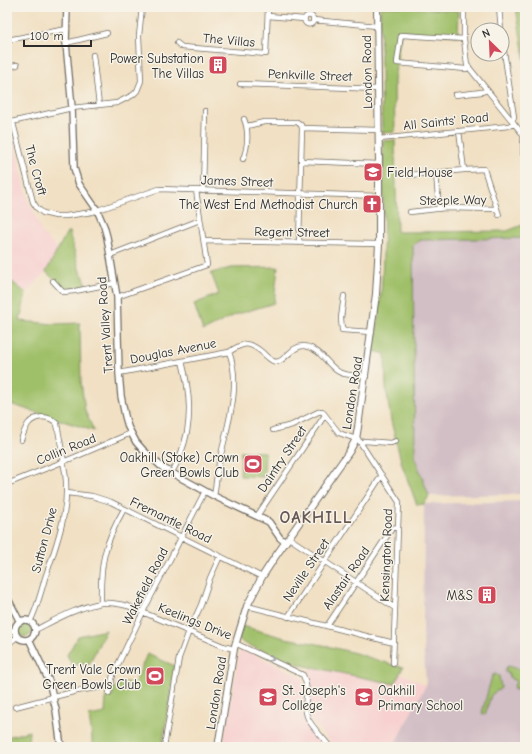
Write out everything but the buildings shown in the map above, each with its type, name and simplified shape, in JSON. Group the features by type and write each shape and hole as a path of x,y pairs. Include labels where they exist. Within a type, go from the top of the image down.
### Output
{"main road":[{"name":"London Road","path":"218,747 234,646 247,606 262,577 336,472 356,438 372,332 379,244 380,164 377,7"}],"street":[{"name":"Trent Valley Road","path":"67,7 66,42 72,108 74,168 80,184 97,210 104,226 117,297 119,372 124,416 131,433 136,442 150,457 171,473 214,496 269,522 280,538 287,540"},
{"path":"7,123 13,123 72,108 118,103 133,95 140,86 141,81 139,36 142,7"},
{"name":"The Villas","path":"177,43 182,47 266,54 268,7"},
{"path":"437,7 464,8 464,39 468,68 524,136 523,153 525,159"},
{"path":"499,7 500,22"},
{"path":"268,16 304,19 305,22 309,24 313,20 377,26"},
{"path":"7,40 66,29"},
{"path":"66,42 107,33"},
{"path":"464,39 401,35 397,63 468,68"},
{"path":"93,56 99,105"},
{"path":"506,62 514,117 513,122"},
{"path":"7,67 17,65"},
{"name":"Penkville Street","path":"240,84 378,89"},
{"path":"455,95 482,92 487,90"},
{"path":"203,191 205,111"},
{"path":"244,119 247,126 246,157"},
{"path":"247,126 264,122 297,122 301,125 299,243"},
{"name":"All Saints' Road","path":"379,139 509,126 513,122"},
{"name":"The Croft","path":"13,123 32,202 36,208 43,213 56,216 78,215 97,210"},
{"path":"302,128 379,130"},
{"path":"409,175 464,170 460,131"},
{"path":"301,161 380,164"},
{"name":"Steeple Way","path":"410,212 439,209 498,212 484,169 464,170"},
{"path":"436,173 439,209"},
{"name":"James Street","path":"97,210 159,189 380,196"},
{"path":"117,297 207,265 196,190"},
{"path":"110,255 200,220"},
{"name":"Regent Street","path":"204,241 379,244"},
{"path":"53,281 63,292 115,283"},
{"path":"344,296 341,318 342,330 372,332"},
{"path":"228,352 244,344 250,344 273,361 277,362 296,348 302,346 307,347 322,356 342,373 366,376"},
{"name":"Douglas Avenue","path":"119,372 228,352 232,361 234,372 231,411 220,459 214,496"},
{"path":"171,473 175,468 185,444 188,430 189,403 182,361"},
{"path":"273,430 292,425 322,411 339,432 356,438"},
{"name":"Daintry Street","path":"257,516 325,415"},
{"name":"Sutton Drive","path":"21,440 27,425 36,418 45,417 57,424 64,462 67,493 59,536 30,622"},
{"name":"Collin Road","path":"7,483 64,462 131,433"},
{"name":"Kensington Road","path":"356,438 362,443 400,502 392,663"},
{"path":"362,443 364,441 390,443 396,441"},
{"name":"Neville Street","path":"288,617 382,475"},
{"name":"Wakefield Road","path":"109,693 113,675 143,612 205,491"},
{"name":"Fremantle Road","path":"67,493 92,496 111,502 262,577"},
{"path":"101,603 102,560 114,527 124,509"},
{"name":"Alastair Road","path":"327,626 393,528 398,527"},
{"path":"287,540 395,608"},
{"path":"164,747 179,658 220,556"},
{"path":"7,597 20,622"},
{"name":"Keelings Drive","path":"35,630 78,610 101,603 115,603 128,606 223,646 234,646 303,675 307,687 305,707 307,717 330,747"},
{"path":"247,606 394,643"},
{"path":"23,620 33,624 35,630 32,637 29,639 24,640 18,637 15,631 17,624 20,622 23,620"},
{"path":"7,630 15,631"},
{"path":"7,645 18,637"},
{"path":"29,639 49,681 56,710 61,747"},
{"path":"15,707 77,690 110,686"}],"shaded area":[{"path":"216,54 224,55 221,69 214,67"},
{"path":"12,133 30,206 42,233 58,249 46,272 26,293 7,278 7,138"},
{"path":"525,238 525,494 429,496 415,458 413,245 421,240"},
{"path":"525,501 525,747 393,747 426,685 423,637 424,504"},
{"name":"St. Joseph's College","path":"240,648 301,676 305,687 303,717 327,747 223,747"},
{"name":"Oakhill Primary School","path":"311,667 395,684 400,673 426,685 393,747 334,747 309,718 309,685 307,674"}],"green space":[{"path":"380,7 459,11 458,36 401,31 394,81 395,132 382,133"},
{"path":"516,7 525,7 525,63"},
{"path":"395,140 397,232 507,231 525,224 525,238 421,240 413,245 415,458 429,496 424,504 417,505 402,465 391,421 386,388 385,354 373,351 382,273 384,220 383,141"},
{"path":"67,232 69,232 80,272 84,277 86,286 67,289 64,288 46,272"},
{"path":"278,267 274,303 235,315 203,331 194,304 219,294 211,273 231,268"},
{"path":"7,278 26,293 20,321 54,324 80,323 81,382 85,411 94,431 7,403"},
{"name":"Oakhill (Stoke) Crown Green Bowls Club","path":"241,451 265,452 264,477 240,476"},
{"path":"22,623 28,623 32,627 32,633 28,637 22,637 18,633 18,627"},
{"path":"242,626 285,638 355,653 403,667 395,684 301,665 243,643 239,639"},
{"path":"106,630 89,664 72,665 67,655 78,636"},
{"path":"147,654 175,666 162,747 92,747 89,716 105,713 106,696 113,695 113,689 123,682 135,683"},
{"path":"508,666 525,671 525,692 513,689 516,681 511,679 508,673 505,672"},
{"path":"495,674 499,676 501,688 491,695 485,715 482,713 492,676"},
{"path":"29,731 28,747 16,747 7,737"}],"place":[{"name":"Power Substation The Villas","path":"218,65"},
{"name":"Field House","path":"373,172"},
{"name":"The West End Methodist Church","path":"372,204"},
{"name":"Oakhill (Stoke) Crown Green Bowls Club","path":"253,464"},
{"name":"M&S","path":"487,595"},
{"name":"Trent Vale Crown Green Bowls Club","path":"155,676"},
{"name":"St. Joseph's College","path":"268,697"},
{"name":"Oakhill Primary School","path":"364,697"}],"district":[{"name":"OAKHILL","path":"316,517"}]}
